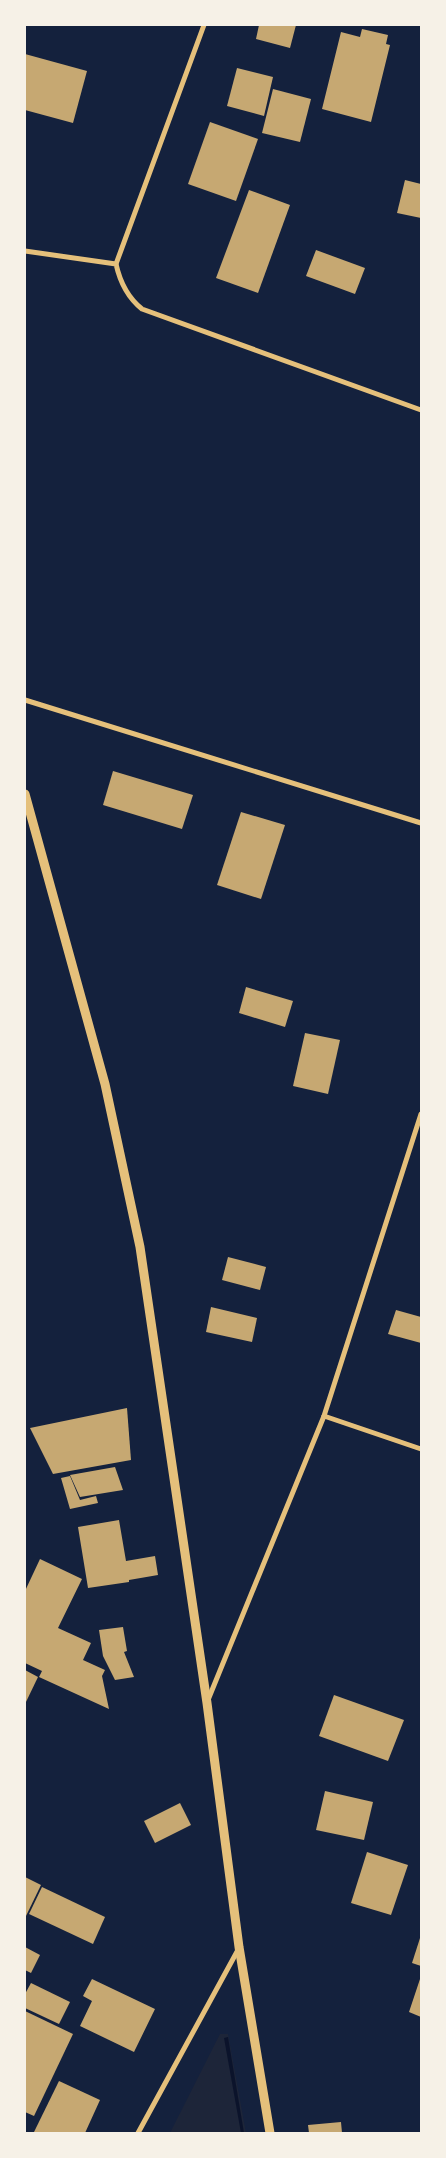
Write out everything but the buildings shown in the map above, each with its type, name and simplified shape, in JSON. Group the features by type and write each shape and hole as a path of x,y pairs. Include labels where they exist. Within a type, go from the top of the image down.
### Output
{"street":[{"path":"204,25 116,264 119,277 126,292 142,309 421,410"},
{"path":"25,251 116,264"},
{"path":"25,700 421,823"},
{"path":"25,794 105,1084 140,1247 207,1703 239,1947 270,2133"},
{"path":"207,1703 324,1416 421,1114"},
{"path":"324,1416 421,1450"},
{"path":"138,2133 239,1947"}],"shaded area":[{"path":"220,2034 228,2034 246,2133 170,2133"},
{"path":"228,2037 244,2133 241,2133 224,2038"}]}
